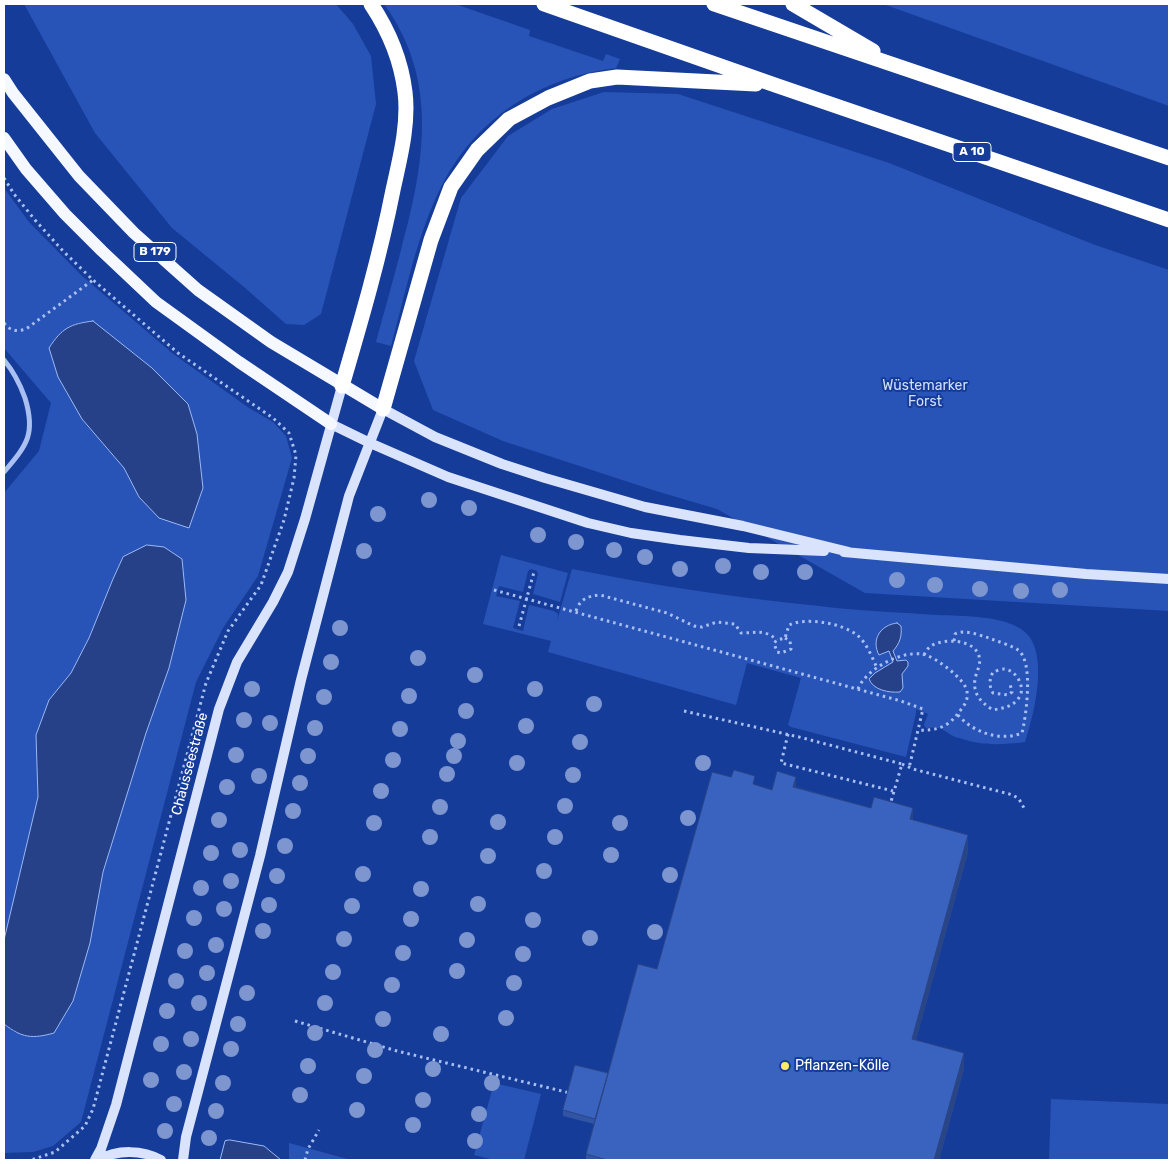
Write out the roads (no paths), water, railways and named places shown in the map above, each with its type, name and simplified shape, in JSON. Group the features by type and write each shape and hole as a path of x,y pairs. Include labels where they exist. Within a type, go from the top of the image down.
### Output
{"highway":[{"path":"342,386 388,214 405,123 405,93 400,64 392,40 382,20 370,4"},
{"name":"A 10","path":"544,4 1169,220"},
{"path":"714,4 1169,158"},
{"path":"793,4 900,67"},
{"path":"383,409 431,240 451,187 477,150 509,119 556,94 590,81 617,77 775,85"}],"main road":[{"name":"B 179","path":"4,79 79,176 134,233 198,290 271,342 383,409"},
{"name":"B 179","path":"4,138 26,169 65,214 156,302 239,362 331,424"}],"street":[{"path":"4,360 13,370 22,389 31,424 27,439 19,454 4,472"},
{"name":"Chausseestraße","path":"95,1160 101,1149 116,1105 219,709 237,662 273,602 288,572 305,519 342,386"},
{"path":"183,1160 186,1137 260,856 301,680 349,496 383,409 435,437 502,464 545,478 645,507 743,526 849,552"},
{"path":"331,424 370,443 457,480 545,510 614,529 680,540 749,548 849,552 1086,574 1169,579"},
{"path":"99,1160 117,1153 130,1152 144,1154 161,1160"}],"place":[{"name":"Pflanzen-Kölle","path":"785,1066"}],"park label":[{"name":"Wüstemarker Forst","path":"925,394"}]}
